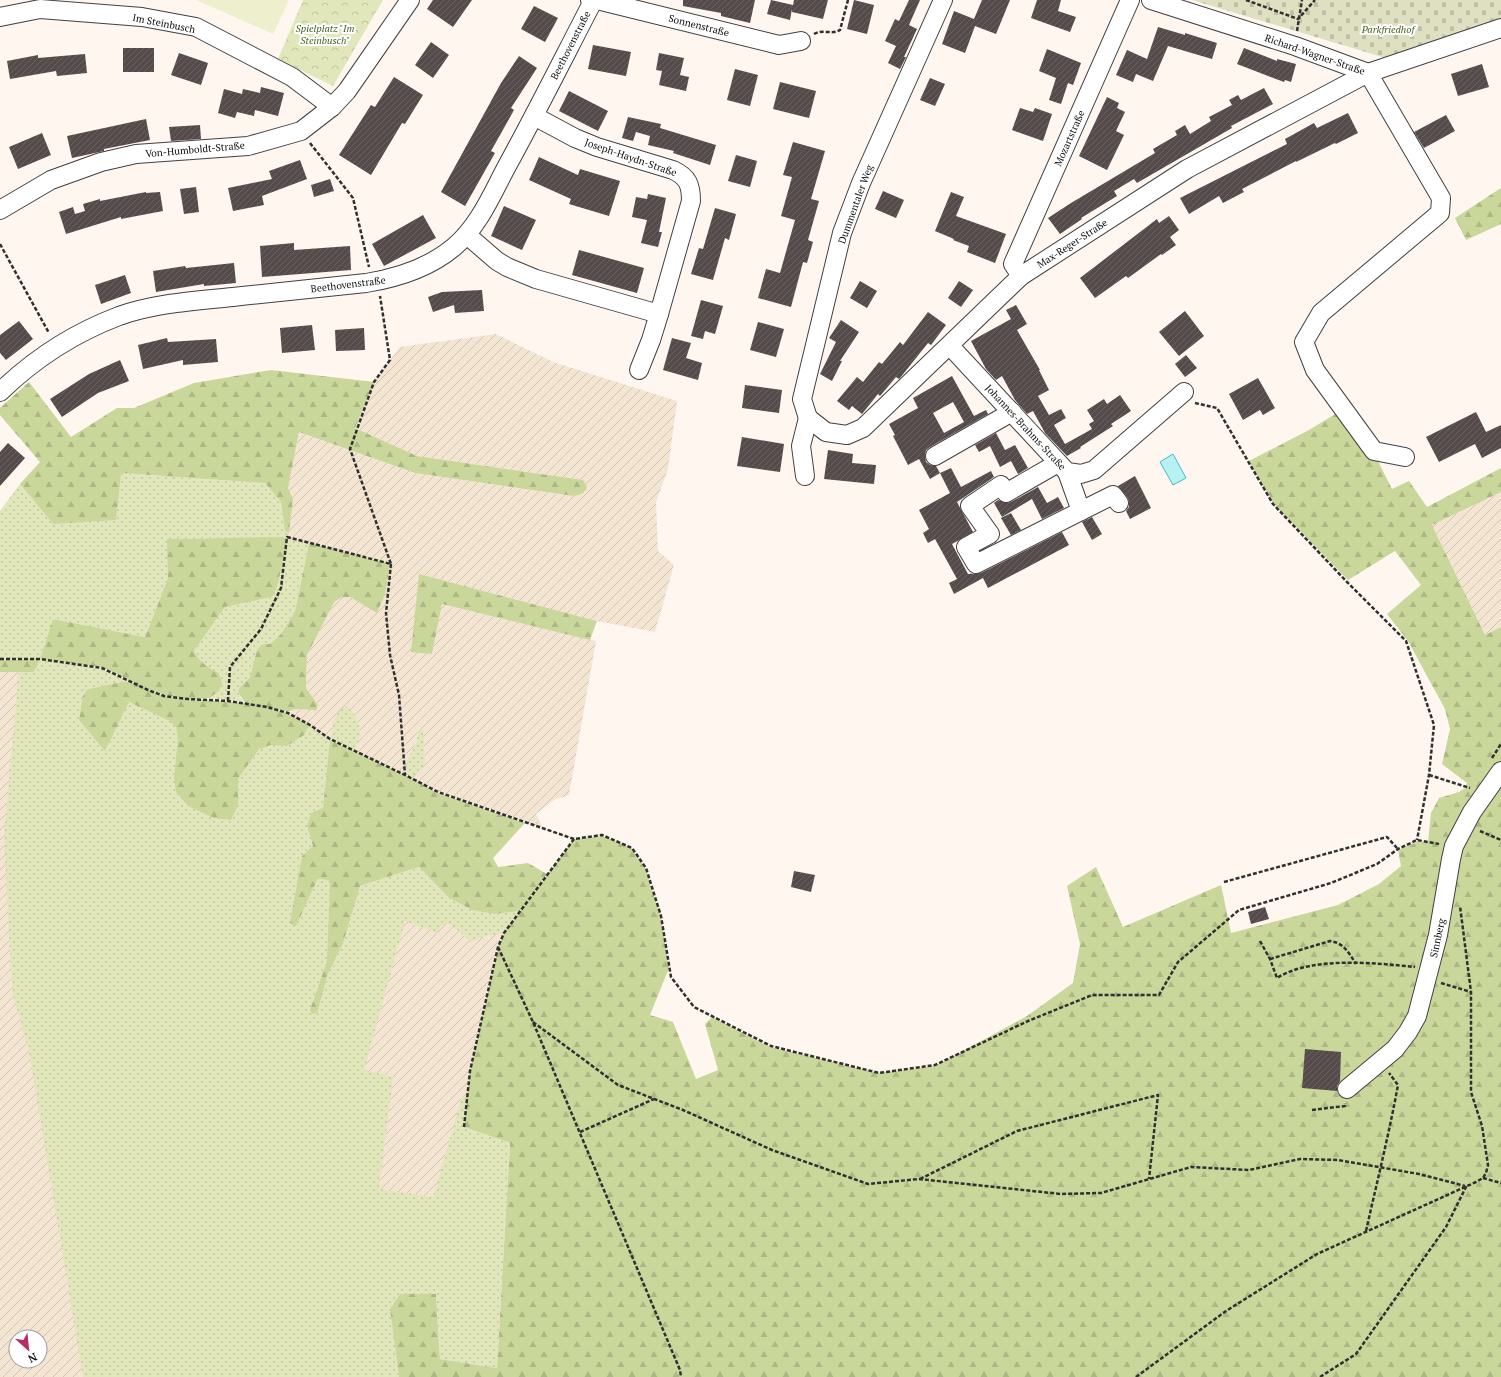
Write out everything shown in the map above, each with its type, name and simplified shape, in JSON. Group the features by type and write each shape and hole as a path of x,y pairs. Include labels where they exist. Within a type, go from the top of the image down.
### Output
{"street":[{"name":"Von-Humboldt-Straße","path":"0,210 51,180 101,162 136,154 248,146 301,131 332,107 347,91 410,0"},
{"name":"Beethovenstraße","path":"0,392 20,372 56,347 74,336 120,316 169,303 375,282 393,278 415,270 454,248 467,235 479,217 534,116 591,5 590,0"},
{"name":"Sonnenstraße","path":"597,0 779,45 801,41"},
{"name":"Dummentaler Weg","path":"808,418 802,399 842,233 861,183 943,0"},
{"name":"Mozartstraße","path":"1021,276 1013,264 1130,0"},
{"name":"Richard-Wagner-Straße","path":"1151,0 1295,46 1368,74 1501,28"},
{"name":"Im Steinbusch","path":"0,17 25,6 40,9 142,17 196,27 292,77 332,107"},
{"name":"Max-Reger-Straße","path":"808,418 826,432 847,435 863,428 950,346 1021,276 1187,169 1368,74"},
{"path":"1368,74 1441,198 1440,213 1321,313 1304,342 1315,370 1374,451 1405,458"},
{"name":"Joseph-Haydn-Straße","path":"534,116 575,138 597,147 674,170 681,174 690,185 691,201 659,314 651,340 639,370"},
{"path":"467,235 497,261 517,272 536,279 659,314"},
{"name":"Johannes-Brahms-Straße","path":"950,346 1063,467 1081,474 1094,470 1179,395"},
{"path":"935,456 1012,412"},
{"path":"805,476 801,446 808,418"},
{"path":"1081,511 1063,467 1006,493 1001,485 970,506 990,534 966,547 976,564 1113,495 1118,503"},
{"name":"Sinnberg","path":"1347,1089 1394,1049 1408,1032 1417,1016 1438,935 1454,846 1472,812 1501,771"}],"path":[{"path":"801,41 819,31 836,32 840,30 848,0"},
{"path":"1247,0 1298,19"},
{"path":"1295,46 1302,0"},
{"path":"1298,19 1315,0"},
{"path":"301,131 353,198 375,282 390,360 374,382 350,449 391,564 386,613 390,655 399,695 405,775"},
{"path":"0,244 56,347"},
{"path":"1179,395 1217,408 1273,504 1347,582 1406,641 1434,725 1429,775 1418,840"},
{"path":"228,701 230,667 261,629 281,588 287,537 391,564"},
{"path":"0,659 40,659 102,668 164,696 228,701 267,707 288,713 310,725 330,739 438,792 574,839 602,835 616,840 632,848 646,868 661,916 671,977 694,1007 771,1046 879,1073 935,1065 1028,1021 1092,995 1159,995 1178,962 1239,910 1330,883 1377,864 1398,848 1418,840 1454,846"},
{"path":"1429,775 1472,789"},
{"path":"1466,825 1493,835 1501,840"},
{"path":"1224,882 1388,837 1398,848"},
{"path":"464,1127 470,1071 498,947 504,933 574,839"},
{"path":"1136,1377 1233,1306 1317,1254 1483,1178 1488,1165 1482,1126 1471,1092 1471,992 1460,902"},
{"path":"1260,941 1277,978 1285,973 1305,967 1331,964 1379,964 1429,972 1444,985 1471,992"},
{"path":"1270,960 1330,941 1337,942 1345,948 1356,964"},
{"path":"498,947 534,1022 680,1370 681,1377"},
{"path":"534,1022 618,1085 683,1110 772,1150 868,1184 919,1179 1061,1194 1101,1193 1191,1167 1249,1170 1300,1159 1338,1160 1419,1174 1466,1186"},
{"path":"1366,1232 1389,1133 1398,1084 1380,1061"},
{"path":"1312,1110 1345,1106 1347,1089"},
{"path":"919,1179 1017,1131 1158,1095 1150,1179"},
{"path":"580,1132 654,1099"},
{"path":"1483,1178 1501,1183"},
{"path":"1320,1377 1356,1354 1446,1228 1466,1186"}],"shaded area":[{"path":"496,334 553,362 677,401 668,469 656,502 658,551 674,565 655,632 597,621 419,574 432,654 442,604 596,641 569,795 554,800 536,814 543,828 438,791 411,778 422,769 418,732 417,741 406,762 406,774 354,751 360,736 359,728 351,709 330,740 360,886 494,914 520,911 503,933 497,946 469,1071 467,1097 462,1097 433,1198 400,1294 390,1309 399,1377 0,1377 0,672 19,671 70,663 102,669 129,681 88,689 304,735 310,725 289,713 295,709 316,711 318,705 306,688 307,655 328,612 334,602 342,597 350,597 362,604 390,564 288,538 293,499 288,488 299,432 415,473 574,496 586,492 582,480 417,456 355,428 374,382 400,347"},
{"path":"1501,492 1501,627 1485,635 1432,525"}],"green space":[{"path":"196,0 289,0 273,34"},
{"name":"Spielplatz \"Im Steinbusch\"","path":"303,0 383,0 333,86 278,59"},
{"name":"Parkfriedhof","path":"1192,0 1501,0 1501,22 1389,59"},
{"path":"1501,188 1501,224 1466,240 1455,218"},
{"path":"271,370 374,382 355,428 417,456 583,480 587,487 585,491 574,496 415,473 299,432 288,488 293,499 289,533 285,531 281,502 265,483 121,473 116,520 53,524 20,484 40,462 0,415 0,408 29,382 71,437 117,408 134,408 194,383"},
{"path":"1342,410 1374,453 1392,489 1409,481 1427,507 1501,468 1501,492 1432,525 1485,635 1501,627 1501,1377 399,1377 390,1309 400,1294 436,1294 440,1359 497,1368 510,1143 464,1127 470,1071 498,948 504,933 574,839 602,836 615,841 631,848 645,868 660,916 669,968 650,1015 673,1022 696,1079 718,1070 705,1024 712,1017 770,1047 878,1073 935,1066 1027,1016 1073,983 1080,944 1067,886 1096,867 1123,927 1221,885 1231,933 1338,905 1379,884 1401,866 1398,850 1417,842 1428,842 1431,813 1439,798 1459,792 1465,788 1467,783 1442,764 1450,729 1445,709 1408,641 1387,614 1421,585 1395,551 1348,580 1274,504 1249,461 1309,430"},
{"path":"121,473 265,483 281,502 285,531 289,533 288,538 168,539 168,578 145,637 53,619 40,659 0,659 0,511 20,484 53,524"},
{"path":"288,538 309,543 295,611 281,634 270,644 257,649 250,677 240,687 238,692 243,702 209,698 221,685 219,673 205,664 194,651 225,607 272,597 277,588"},
{"path":"288,538 277,588 272,597 225,607 194,651 205,664 219,673 222,683 219,691 209,698 189,699 245,703 238,692 240,687 250,677 257,649 264,644 270,644 281,634 295,611 309,543 390,564 385,594 377,613 350,597 342,597 334,602 307,655 306,688 318,705 316,711 295,709 288,712 270,707 310,725 304,735 287,746 271,745 259,749 238,779 238,805 231,820 214,818 188,806 176,792 174,778 178,738 176,727 170,721 129,702 105,751 79,720 83,696 88,689 117,683 131,682 167,697 180,698 148,689 102,667 40,659 53,619 145,637 168,578 167,539"},
{"path":"419,574 597,621 590,640 442,604 432,654 411,652"},
{"path":"40,659 102,669 129,681 88,689 129,702 171,721 176,727 178,738 174,778 188,806 214,818 238,805 238,779 259,749 271,745 287,746 304,735 310,725 330,740 323,808 311,813 307,826 313,846 290,923 296,925 318,878 331,881 327,961 310,1009 317,1012 327,976 343,943 360,886 419,867 448,897 494,914 520,911 503,933 489,935 471,942 454,927 447,923 441,926 437,933 405,921 364,1070 393,1077 379,1189 433,1197 462,1096 467,1097 464,1127 510,1143 497,1368 440,1359 436,1294 390,1309 399,1377 83,1377 30,1057 12,990 4,836 19,671 33,672"},
{"path":"40,659 33,672 0,672 0,660"},
{"path":"347,706 354,715 360,732 360,738 354,751 331,739 336,715"},
{"path":"421,729 423,730 425,762 422,769 411,778 406,774 406,762 417,741 418,732"},
{"path":"330,740 405,775 438,793 525,823 493,858 498,867 528,863 547,874 520,911 494,914 472,910 448,897 419,867 360,886 343,943 327,976 317,1013 312,1014 310,1010 327,961 330,881 318,878 296,926 290,923 302,856 313,846 307,826 311,813 323,808"}],"water":[{"path":"1173,454 1186,478 1173,485 1160,462"}],"building":[{"path":"433,0 472,0 453,27 427,9"},
{"path":"683,0 755,0 750,23 721,16 721,13 683,6"},
{"path":"771,0 793,5 794,0 828,0 823,19 792,12 792,9 790,20 767,14"},
{"path":"854,0 874,5 867,34 847,29"},
{"path":"909,0 920,0 909,25 917,29 900,69 888,63 896,46 885,41 895,19 899,21"},
{"path":"982,0 1010,0 996,34 975,26 965,53 942,44 954,11 974,19"},
{"path":"1037,0 1061,0 1058,11 1076,17 1070,32 1031,18"},
{"path":"534,6 558,18 545,42 521,29"},
{"path":"1158,27 1185,35 1185,33 1217,43 1212,59 1168,46 1153,81 1136,74 1133,82 1116,75 1127,50 1147,59"},
{"path":"431,42 449,55 433,78 415,65"},
{"path":"593,45 631,52 626,76 588,69"},
{"path":"123,48 154,48 154,72 123,72"},
{"path":"1244,48 1277,61 1277,59 1296,64 1291,82 1285,80 1284,82 1237,64"},
{"path":"1047,49 1081,63 1073,85 1068,83 1061,104 1049,100 1056,78 1039,71"},
{"path":"179,53 208,63 201,85 171,75"},
{"path":"659,53 684,58 680,75 689,77 686,91 659,85 662,71 656,70"},
{"path":"85,54 87,73 57,76 56,71 10,79 7,61 38,55 38,58"},
{"path":"519,56 537,68 511,108 514,110 491,151 495,153 465,206 441,192 501,83"},
{"path":"1482,64 1489,87 1458,96 1451,74"},
{"path":"735,69 758,75 750,106 727,100"},
{"path":"394,77 423,95 405,124 402,123 371,175 339,155 371,105 375,107"},
{"path":"930,78 945,84 935,106 920,100"},
{"path":"780,82 816,91 809,118 773,109"},
{"path":"261,87 284,93 278,116 255,110 254,116 237,112 235,118 218,113 224,89 242,94 243,89 260,93"},
{"path":"1264,88 1273,104 1231,126 1232,128 1137,183 1134,179 1114,191 1117,196 1081,218 1082,219 1060,234 1048,218 1155,153 1153,149 1177,135 1175,131 1185,125 1190,134 1211,121 1209,117 1232,105 1229,100 1238,95 1241,100"},
{"path":"569,91 608,111 598,131 559,111"},
{"path":"1107,97 1119,103 1117,108 1125,112 1116,131 1124,135 1107,170 1079,156"},
{"path":"1020,108 1033,112 1035,108 1052,114 1043,141 1012,130"},
{"path":"1348,113 1358,133 1296,161 1242,189 1244,192 1223,203 1219,196 1189,214 1180,198 1287,144 1285,139 1314,123 1317,128"},
{"path":"1446,115 1455,131 1424,148 1414,132"},
{"path":"628,117 661,124 660,128 716,145 710,165 673,153 674,151 648,145 650,136 636,132 633,141 622,138"},
{"path":"146,119 150,140 104,149 104,151 72,158 67,136"},
{"path":"200,125 201,139 171,141 169,127"},
{"path":"42,133 51,155 18,169 9,147"},
{"path":"793,142 825,151 811,199 819,201 808,240 813,242 807,263 803,262 791,307 758,298 766,269 780,273 795,220 781,216 792,177 783,175"},
{"path":"736,155 757,161 750,187 728,181"},
{"path":"539,157 578,175 580,169 620,181 609,216 569,204 571,199 529,180"},
{"path":"300,160 307,179 262,196 264,205 233,211 228,188 272,179 269,171"},
{"path":"330,179 334,191 314,197 311,185"},
{"path":"196,187 199,212 184,214 180,189"},
{"path":"883,191 904,200 896,218 875,209"},
{"path":"146,192 160,192 163,211 121,219 121,217 66,234 59,212 73,207 75,214 85,211 83,204 100,199 100,201"},
{"path":"951,192 964,197 956,216 1006,234 995,263 967,252 969,246 935,231"},
{"path":"648,194 666,198 659,232 662,232 658,247 641,243 647,220 632,217 636,197 647,199"},
{"path":"504,206 536,220 522,250 491,236"},
{"path":"715,208 736,214 729,240 725,238 713,280 691,274 699,248 703,249"},
{"path":"423,215 436,238 384,266 372,244"},
{"path":"1169,216 1179,230 1170,237 1176,245 1128,278 1126,276 1095,298 1080,278 1157,219 1159,223"},
{"path":"294,243 294,250 350,246 351,270 262,277 260,246"},
{"path":"579,250 644,268 637,293 572,275"},
{"path":"234,263 236,283 204,286 204,284 156,292 153,271 185,266 186,268"},
{"path":"125,275 131,293 101,304 95,285"},
{"path":"860,281 877,291 867,308 850,298"},
{"path":"959,281 973,290 961,307 948,298"},
{"path":"482,290 484,311 455,313 454,305 433,312 428,297 442,292"},
{"path":"701,300 723,306 715,334 705,331 703,339 691,336"},
{"path":"1016,305 1027,324 1017,330 1040,370 1049,390 1038,396 1049,415 1061,409 1066,418 1054,425 1065,444 1092,429 1089,424 1094,421 1087,410 1104,399 1107,404 1120,395 1131,411 1111,424 1113,426 1067,456 1045,433 1033,411 1027,414 1015,400 1002,376 996,380 986,369 971,341 1011,319 1006,310"},
{"path":"1185,311 1204,336 1179,356 1159,332"},
{"path":"928,312 946,325 931,345 928,343 899,379 896,377 880,396 878,394 862,414 852,406 849,410 837,401 857,377 863,382 879,362 882,364 900,342 903,345"},
{"path":"841,320 859,332 840,361 842,361 832,381 820,374 836,342 829,338"},
{"path":"19,321 33,339 6,360 0,353 0,335"},
{"path":"758,322 784,329 776,357 750,350"},
{"path":"312,325 315,350 282,353 280,328"},
{"path":"364,328 365,350 336,351 335,330"},
{"path":"167,338 168,342 216,339 218,362 183,365 183,360 143,369 138,345"},
{"path":"672,338 691,343 686,358 702,363 698,380 663,370"},
{"path":"1186,355 1197,368 1185,377 1175,364"},
{"path":"120,360 129,381 98,393 62,417 50,399 89,374"},
{"path":"952,376 974,416 986,410 988,414 926,450 926,462 930,465 936,466 940,473 930,479 919,459 908,465 893,436 895,435 889,424 918,408 913,398","holes":["953,402 964,422 944,433 933,413"]},
{"path":"1258,378 1275,408 1263,415 1260,410 1243,420 1229,394"},
{"path":"745,385 782,390 779,413 742,408"},
{"path":"1476,412 1486,432 1501,425 1501,448 1482,458 1475,444 1439,462 1426,437"},
{"path":"996,433 1005,450 1015,445 1028,468 1018,474 1011,461 1000,467 990,446 979,452 975,445"},
{"path":"742,437 784,444 780,472 737,466"},
{"path":"8,443 25,458 0,486 0,452"},
{"path":"828,450 853,454 852,463 876,465 874,484 824,479"},
{"path":"951,468 961,487 991,471 994,477 957,502 973,532 952,544 968,574 981,573 1062,532 1069,545 988,588 983,578 954,594 949,583 957,579 935,539 928,543 923,533 929,529 919,510 950,493 940,473"},
{"path":"1135,476 1151,508 1130,519 1126,511 1129,507 1129,501 1118,486"},
{"path":"1038,487 1047,503 1058,497 1064,508 1042,519 1032,499 1002,517 994,503 998,500 1006,503 1011,502"},
{"path":"1011,513 1021,530 1011,535 1001,518"},
{"path":"1092,517 1102,534 1092,540 1082,522"},
{"path":"794,871 815,875 811,892 791,887"},
{"path":"1265,907 1269,919 1251,924 1248,912"},
{"path":"1305,1049 1341,1052 1340,1081 1337,1086 1337,1091 1302,1088"}]}
